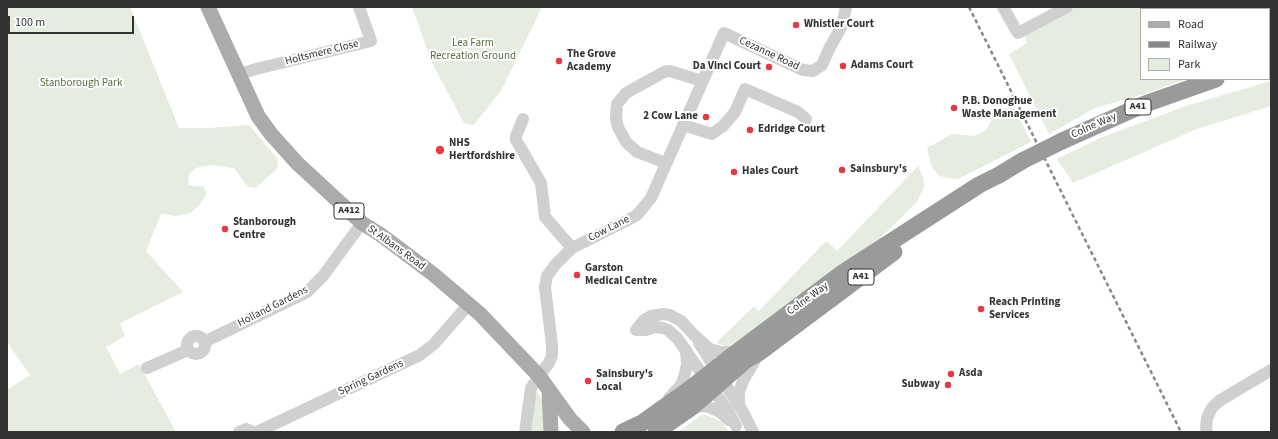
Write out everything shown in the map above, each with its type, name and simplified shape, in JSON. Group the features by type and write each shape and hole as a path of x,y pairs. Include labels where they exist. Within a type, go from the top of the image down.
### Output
{"highway":[{"name":"Colne Way","path":"623,432 638,425 655,424 692,407 714,378 737,352 841,274 979,185 1062,141 1145,104 1213,80"},
{"name":"Colne Way","path":"655,424 714,378 760,352 883,260 982,191 999,175"}],"main road":[{"name":"St Albans Road","path":"208,7 258,116 271,134 297,163 362,223 387,239 433,274 491,324 539,376 570,419 583,432"},
{"path":"549,391 551,432"}],"street":[{"name":"Holtsmere Close","path":"239,74 256,68 371,41 359,7"},
{"name":"Cezanne Road","path":"724,33 803,70 813,71 822,65 842,26 846,7"},
{"path":"1003,7 1018,33 1067,7"},
{"name":"Cow Lane","path":"539,376 549,363 553,351 545,282 547,276 555,265 572,248 636,215 651,198 724,33"},
{"path":"666,163 637,152 626,142 616,120 617,104 626,93 664,72 670,71 702,81"},
{"path":"682,125 712,134 723,126 735,112 745,89 798,112 806,118"},
{"path":"523,119 516,136 516,140 541,183 545,217 572,248"},
{"name":"Holland Gardens","path":"147,368 188,350 193,354 200,354 204,349 204,342 307,292 315,286 323,276 362,223"},
{"name":"Spring Gardens","path":"257,432 420,355 434,344 469,304"},
{"path":"737,429 728,411 714,378 702,349 694,336 681,321 670,315 663,314 651,316 644,320 636,330 655,328 663,328 668,330 677,338 686,350 714,378 739,404 753,432"},
{"path":"694,336 714,351 725,353 737,352"},
{"path":"655,424 681,385 687,365 686,350"},
{"path":"739,404 739,392 742,381 760,352"},
{"path":"1207,432 1207,418 1212,408 1219,401 1271,370"},
{"path":"525,432 530,392 533,384 539,376"},
{"path":"692,407 705,406 716,410 737,429"},
{"path":"239,432 246,428 253,432"}],"green space":[{"name":"Stanborough Park","path":"7,7 130,7 179,128 209,128 249,125 278,159 277,169 255,188 248,187 234,168 210,165 196,168 189,174 188,184 203,186 207,193 200,204 191,213 175,216 161,214 146,251 183,292 120,323 125,336 106,347 120,374 139,364 176,432 7,432 7,390 30,375 7,342"},
{"name":"Lea Farm Recreation Ground","path":"412,7 542,7 502,89 474,125 464,123 432,63"},
{"path":"1076,7 1271,7 1271,52 1270,8 1140,8 1140,80 1184,80 1144,94 1095,108 1049,134 1009,54 1027,43 1025,35"},
{"path":"1271,81 1271,106 1197,129 1073,183 1057,159 1100,138 1189,105"},
{"path":"1013,105 1031,142 958,179 940,176 932,168 927,148 952,134 975,136 986,130 995,114"},
{"path":"918,166 923,178 924,187 917,202 876,242 737,343 727,346 718,344 718,341 754,306 759,311 824,243 828,242 837,251"},
{"path":"535,392 539,394 544,405 547,432 527,432"},
{"path":"702,415 706,415 722,422 729,432 678,432"}],"railway":[{"path":"969,7 1181,432"}],"place":[{"name":"Whistler Court","path":"796,25"},
{"name":"The Grove Academy","path":"559,61"},
{"name":"Adams Court","path":"843,66"},
{"name":"Da Vinci Court","path":"769,67"},
{"name":"P.B. Donoghue Waste Management","path":"954,108"},
{"name":"2 Cow Lane","path":"706,117"},
{"name":"Edridge Court","path":"750,130"},
{"name":"NHS Hertfordshire","path":"440,150"},
{"name":"Sainsbury's","path":"842,170"},
{"name":"Hales Court","path":"734,172"},
{"name":"Stanborough Centre","path":"225,229"},
{"name":"Garston Medical Centre","path":"577,275"},
{"name":"Reach Printing Services","path":"981,309"},
{"name":"Asda","path":"951,374"},
{"name":"Sainsbury's Local","path":"588,381"},
{"name":"Subway","path":"948,385"}]}
